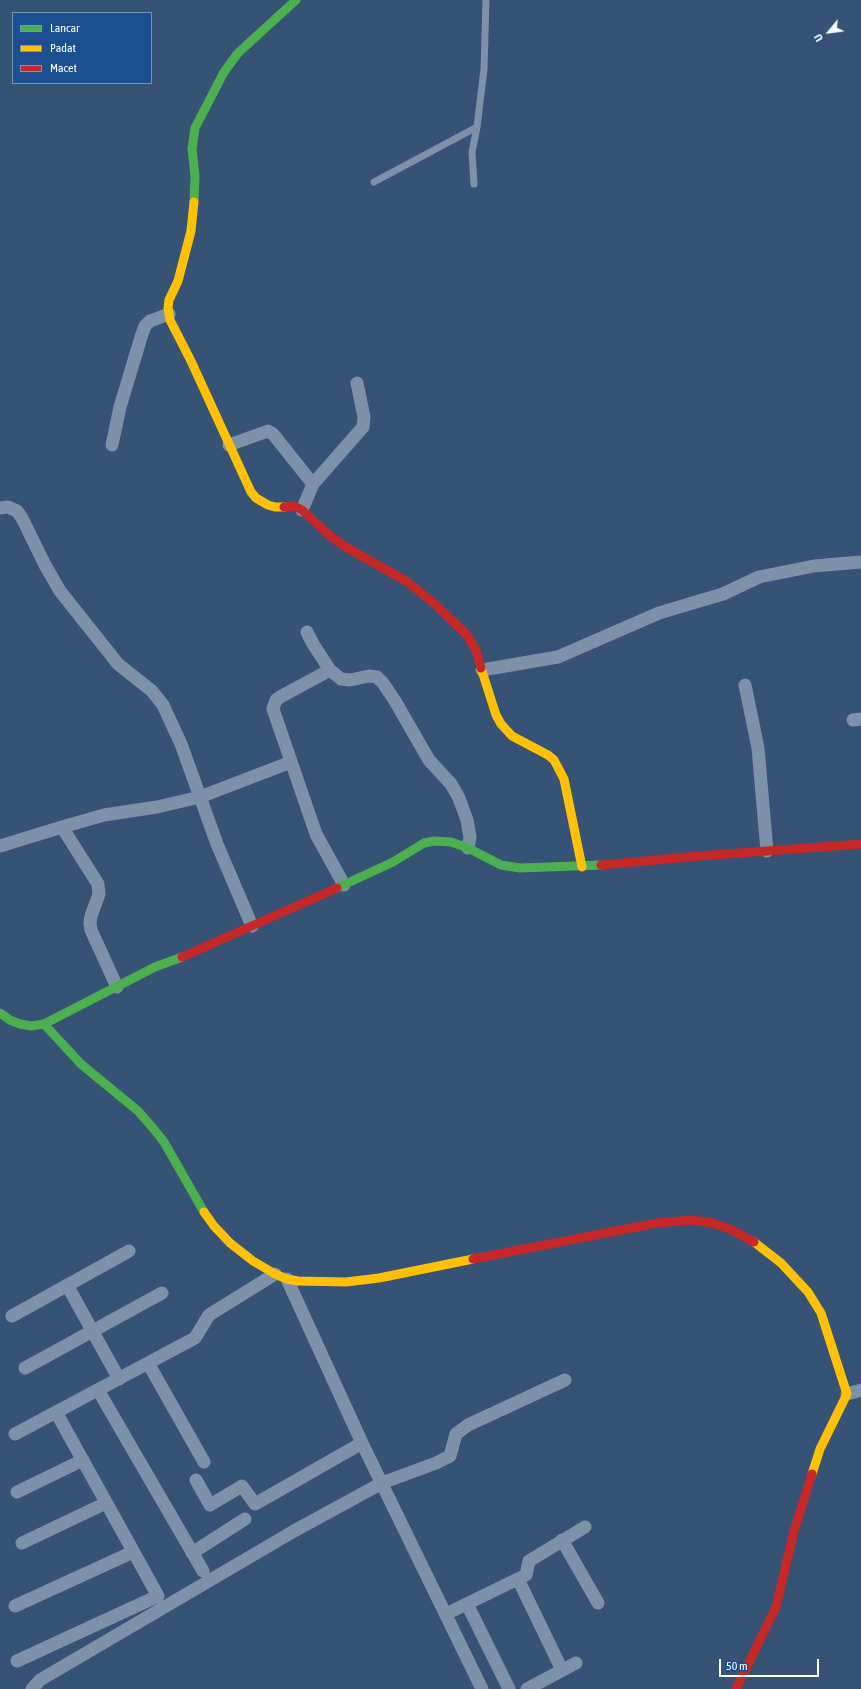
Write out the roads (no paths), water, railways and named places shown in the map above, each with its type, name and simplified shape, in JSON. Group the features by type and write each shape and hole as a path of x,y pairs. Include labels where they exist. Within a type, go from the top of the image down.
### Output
{"street":[{"path":"296,0 238,53 224,72 195,128 192,149 195,176 191,232 182,269 169,300 168,314 251,492 256,498 275,507 294,506 302,510 339,542 406,582 435,604 460,627 469,638 476,650 496,715 501,724 512,736 548,755 564,779 582,867"},
{"path":"112,445 120,407 145,326 150,321 168,314"},
{"path":"302,510 313,484 363,427 364,417 357,383"},
{"path":"229,445 268,431 273,434 313,484"},
{"path":"0,508 8,507 17,511 60,591 118,664 152,691 162,705 181,744 217,844 252,926"},
{"path":"482,670 531,663 558,657 659,613 723,594 759,578 814,566 861,562"},
{"path":"306,632 312,644 330,670 341,679 350,680 369,676 377,677 383,683 429,760 451,784 459,798 467,820 470,838 468,848"},
{"path":"330,670 280,697 274,704 273,710 316,834 344,885"},
{"path":"745,685 758,748 767,851"},
{"path":"0,846 104,815 157,807 200,797 291,762"},
{"path":"62,827 98,884 99,894 91,916 91,930 117,987"},
{"path":"0,1013 10,1020 20,1024 31,1026 44,1024 155,966 202,949 344,885 393,862 424,843 443,841 468,848 492,861 510,867 582,867 861,844"},
{"path":"44,1024 81,1064 138,1111 153,1128 164,1142 200,1206 214,1226 230,1243 253,1261 287,1279 346,1282 379,1278 657,1223 692,1220 714,1223 730,1229 752,1240 781,1263 808,1292 821,1313 847,1394 820,1449 794,1530 776,1607 736,1689"},
{"path":"12,1316 129,1251"},
{"path":"15,1434 195,1338 209,1315 275,1274"},
{"path":"287,1279 362,1443 482,1689"},
{"path":"67,1285 119,1379"},
{"path":"25,1368 162,1293"},
{"path":"148,1363 204,1462"},
{"path":"32,1689 40,1680 294,1531 382,1483 436,1463 450,1456 453,1449 454,1439 460,1430 565,1380"},
{"path":"98,1390 203,1571"},
{"path":"847,1394 861,1390"},
{"path":"17,1661 158,1596 56,1412"},
{"path":"196,1480 210,1505 242,1486 255,1504 362,1443"},
{"path":"17,1492 82,1460"},
{"path":"22,1543 106,1503"},
{"path":"192,1553 245,1519"},
{"path":"446,1614 526,1575 529,1561 585,1527"},
{"path":"562,1540 598,1602"},
{"path":"15,1606 133,1552"},
{"path":"518,1579 562,1670"},
{"path":"467,1604 509,1689"},
{"path":"528,1689 576,1663"}],"lane":[{"path":"474,184 472,152 477,127 484,69 486,0"},
{"path":"374,182 477,127"}]}
